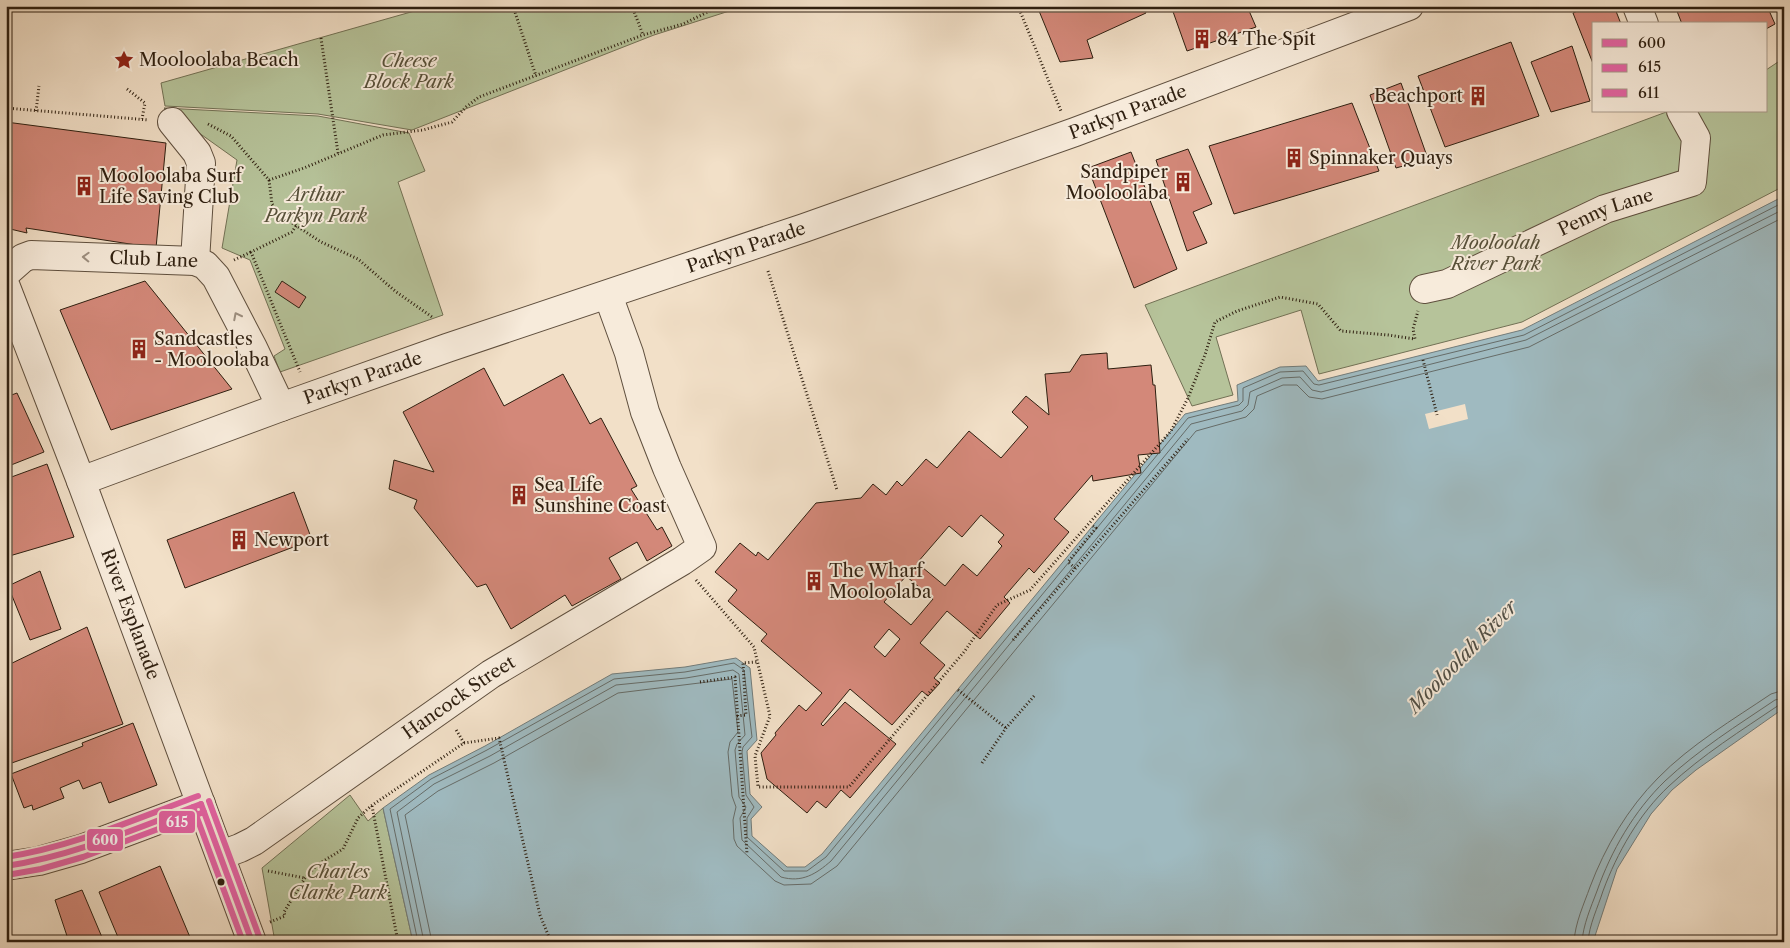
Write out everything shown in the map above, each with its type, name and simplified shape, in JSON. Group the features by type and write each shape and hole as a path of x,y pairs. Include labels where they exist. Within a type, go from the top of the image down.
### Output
{"street":[{"name":"Parkyn Parade","path":"81,481 447,348 804,228 1076,132 1409,6"},
{"path":"1637,6 1643,22"},
{"name":"Penny Lane","path":"1424,289 1447,284 1605,210 1692,182 1696,138 1682,112"},
{"path":"172,122 197,153 201,164 195,261"},
{"name":"Club Lane","path":"6,273 23,258 31,255 195,261 205,265 216,277 281,407"},
{"name":"River Esplanade","path":"6,287 81,481 250,936"},
{"name":"Hancock Street","path":"220,855 254,841 491,674 682,561 702,547 667,468 646,412 629,353 608,295"},
{"path":"6,866 39,861 81,849 201,804"}],"path":[{"path":"513,6 536,76"},
{"path":"632,6 643,35"},
{"path":"269,180 383,136 423,130 452,122 466,107 479,98 643,35 683,24 720,6"},
{"path":"1018,6 1060,108 1076,132"},
{"path":"321,38 338,153"},
{"path":"36,111 39,86"},
{"path":"127,89 145,103 142,119"},
{"path":"6,108 207,124 231,136 269,180 272,204 280,215 321,242 358,259 389,286 432,317"},
{"path":"230,262 292,232 296,226"},
{"path":"251,252 300,372"},
{"path":"768,271 836,490"},
{"path":"690,573 754,647 770,716 755,756 758,787 849,787 964,652 997,605 1030,590 1171,430 1188,398 1205,355 1215,322 1237,311 1280,297 1318,304 1341,331 1415,339 1414,329 1424,289"},
{"path":"1423,360 1437,415"},
{"path":"1013,640 1188,439"},
{"path":"1075,568 1068,562 1096,528 1093,526"},
{"path":"737,716 746,715 742,662 757,662"},
{"path":"700,682 735,678 748,854"},
{"path":"958,690 1006,728"},
{"path":"982,764 1006,728 1035,695"},
{"path":"443,708 464,743"},
{"path":"250,936 285,916 284,912 305,878 317,865 343,849 358,818 371,806 464,743 499,738 540,915 551,942"},
{"path":"371,806 398,942"},
{"path":"268,871 305,878"}],"green space":[{"name":"Cheese Block Park","path":"432,6 745,6 654,35 412,130 318,114 165,106 161,83"},
{"name":"Mooloolah River Park","path":"1784,58 1784,186 1522,322 1319,374 1301,310 1216,337 1233,395 1192,406 1145,305 1666,112 1768,112 1768,69"},
{"name":"Arthur Parkyn Park","path":"164,108 318,116 409,133 425,171 398,182 443,315 280,372 274,356 285,349 250,260 222,248 237,160"},
{"name":"Charles Clarke Park","path":"350,795 368,821 383,808 413,942 275,942 262,868"}],"water":[{"name":"Mooloolah River","path":"1784,196 1784,708 1696,770 1672,790 1651,814 1617,869 1593,942 413,942 383,808 429,775 485,746 612,674 685,667 736,658 750,668 757,740 747,751 750,794 762,807 751,819 752,836 787,867 805,867 822,854 1185,414 1238,401 1237,385 1280,367 1306,366 1318,381 1522,330"}],"pier":[{"path":"1465,404 1468,419 1429,429 1425,414"}],"building":[{"path":"1037,6 1143,6 1146,13 1087,40 1093,58 1060,62"},
{"name":"84 The Spit","path":"1171,6 1247,6 1256,27 1187,51"},
{"path":"1588,6 1614,6 1620,22 1592,22 1592,61 1573,13"},
{"path":"1675,6 1767,6 1775,24 1768,28 1768,22 1681,22"},
{"name":"Beachport","path":"1511,42 1539,116 1445,147 1418,76"},
{"path":"1572,46 1590,101 1551,112 1531,62"},
{"path":"1401,83 1428,159 1396,168 1370,95"},
{"name":"Spinnaker Quays","path":"1352,103 1379,171 1234,214 1209,146"},
{"name":"Mooloolaba Surf Life Saving Club","path":"6,122 166,143 156,248 26,228 27,233 6,228"},
{"name":"Sandpiper Mooloolaba","path":"1188,149 1212,204 1193,212 1207,243 1187,251 1156,160"},
{"path":"1131,152 1177,269 1134,288 1088,168"},
{"name":"Sandcastles - Mooloolaba","path":"145,281 232,389 111,430 60,310"},
{"path":"282,281 306,297 299,308 275,292"},
{"name":"The Wharf Mooloolaba","path":"1107,353 1108,369 1151,365 1153,385 1155,385 1160,453 1138,455 1141,473 1093,481 1092,475 1054,519 1069,532 1034,573 1029,568 1004,597 1010,603 980,639 947,611 920,643 945,665 934,678 940,683 928,696 922,691 892,725 850,689 821,724 823,726 845,702 896,744 850,798 841,790 826,808 817,801 807,813 767,779 761,753 799,705 806,711 822,693 761,641 767,634 728,601 737,590 715,572 740,543 756,556 758,552 768,560 816,503 861,498 873,484 886,495 897,481 902,486 926,459 937,468 969,431 1001,458 1028,427 1012,412 1026,396 1049,415 1045,374 1070,372 1081,355","holes":["981,515 1004,535 998,542 1002,546 977,576 963,564 945,586 917,563 949,526 962,537","906,576 933,599 911,625 884,602","889,629 900,639 885,657 874,647"]},
{"name":"Sea Life Sunshine Coast","path":"484,368 504,406 563,374 590,424 601,418 637,486 631,489 657,530 662,527 672,546 647,561 637,542 609,558 621,579 572,606 565,595 511,629 486,584 477,587 414,508 417,500 389,489 394,460 434,472 403,412"},
{"path":"17,393 44,452 6,467 6,397"},
{"path":"47,464 74,537 6,557 6,479"},
{"name":"Newport","path":"294,492 312,540 185,588 167,540"},
{"path":"40,571 61,629 30,640 8,586"},
{"path":"87,627 123,724 6,765 6,666"},
{"path":"133,723 157,785 109,803 101,782 83,789 79,780 60,788 64,798 33,810 32,805 24,808 11,774 83,746 82,743"},
{"path":"160,866 192,942 120,942 99,892"},
{"path":"82,890 104,942 69,942 55,900"}],"transit line":[{"name":"611","path":"6,857 80,839 198,796"},
{"name":"611","path":"209,801 260,939"},
{"name":"600","path":"201,804 252,942"},
{"name":"600","path":"6,866 81,848 129,832 201,804"},
{"name":"615","path":"193,807 243,942"},
{"name":"615","path":"7,875 41,869 83,857 204,812"}],"place":[{"name":"84 The Spit","path":"1202,39"},
{"name":"Mooloolaba Beach","path":"124,60"},
{"name":"Beachport","path":"1478,96"},
{"name":"Spinnaker Quays","path":"1294,158"},
{"name":"Sandpiper Mooloolaba","path":"1183,182"},
{"name":"Mooloolaba Surf Life Saving Club","path":"84,186"},
{"name":"Sandcastles - Mooloolaba","path":"139,349"},
{"name":"Sea Life Sunshine Coast","path":"519,495"},
{"name":"Newport","path":"239,540"},
{"name":"The Wharf Mooloolaba","path":"814,581"}]}
